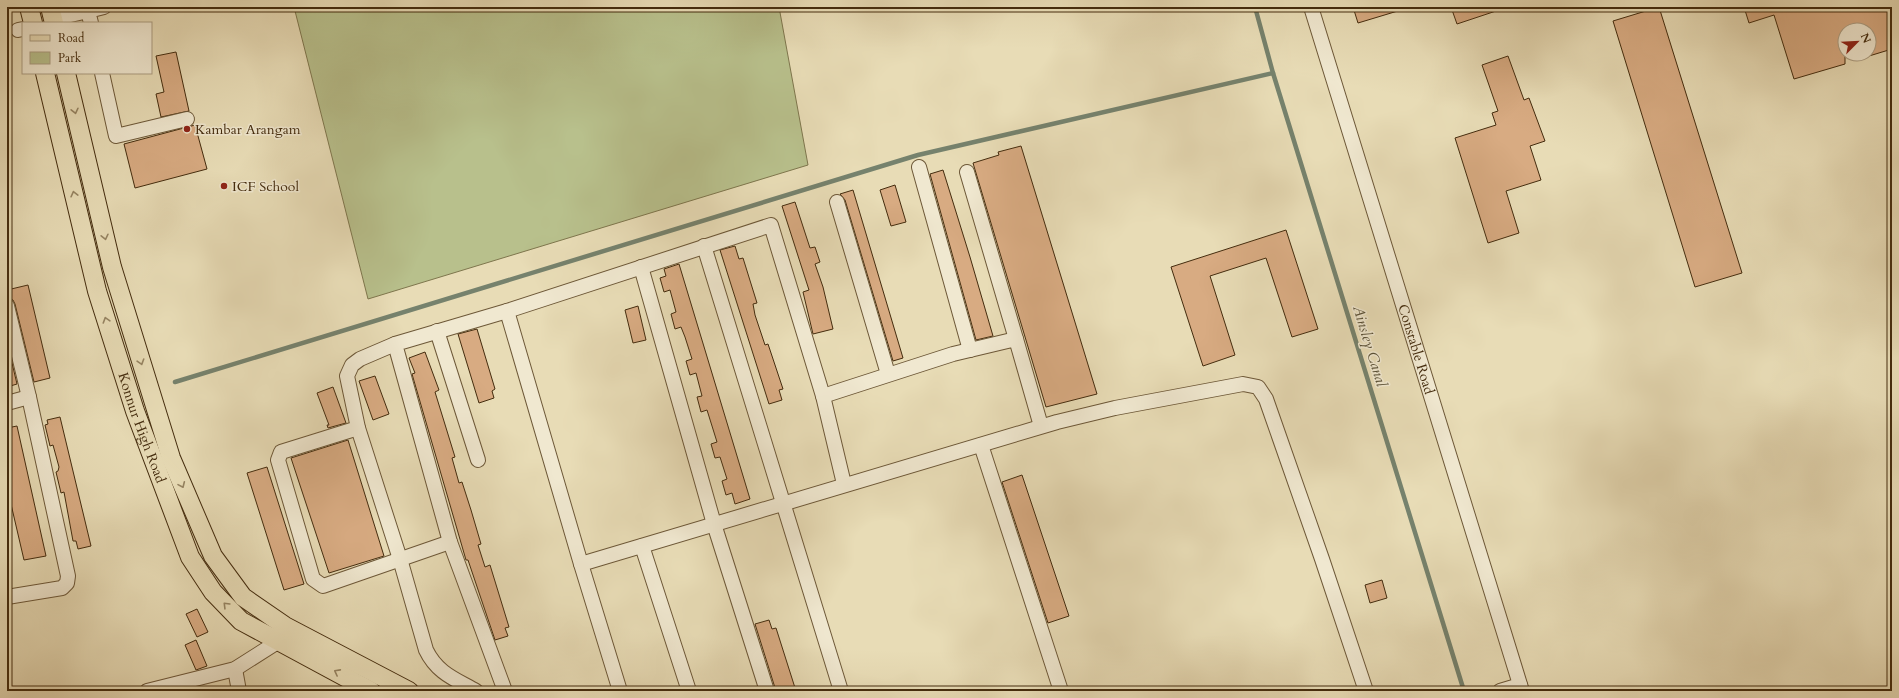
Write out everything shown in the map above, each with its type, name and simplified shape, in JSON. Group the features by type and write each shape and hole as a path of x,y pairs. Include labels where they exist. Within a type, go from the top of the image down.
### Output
{"main road":[{"path":"26,22 29,7"},
{"name":"Konnur High Road","path":"45,74 97,291 135,411 190,557 213,592 241,620 371,691"},
{"path":"66,74 112,267 170,458 213,556 243,597 285,626 409,691"}],"street":[{"path":"53,16 89,17 104,7"},
{"name":"Constable Road","path":"1311,7 1521,688"},
{"path":"102,74 116,136 187,119"},
{"path":"919,167 970,350"},
{"path":"967,172 1041,426"},
{"path":"837,202 888,374"},
{"path":"476,691 439,670 431,662 426,650 400,559 358,428 347,376 352,365 360,359 395,344 507,310 771,225 823,396 844,484"},
{"path":"704,246 842,691"},
{"path":"641,266 714,524 767,691"},
{"path":"7,306 29,397 68,576 68,583 62,588 7,597"},
{"path":"507,310 581,564 620,691"},
{"path":"437,331 478,460"},
{"path":"823,396 888,374 970,350 1016,339"},
{"path":"395,344 450,542 505,691"},
{"path":"581,564 1041,426 1115,408 1243,384 1258,387 1266,399 1366,691"},
{"path":"7,403 29,397"},
{"path":"358,428 281,452 278,460 313,579 323,586 450,542"},
{"path":"981,445 1061,691"},
{"path":"642,546 689,691"},
{"path":"147,691 235,668 279,641"},
{"path":"235,668 239,691"},
{"path":"1500,691 1521,688"}],"green space":[{"path":"294,7 779,7 808,165 368,299"}],"building":[{"path":"1353,7 1400,7 1401,10 1358,23"},
{"path":"1451,7 1501,7 1502,9 1457,24"},
{"path":"1659,7 1742,273 1695,287 1613,21"},
{"path":"1744,7 1892,7 1892,49 1877,54 1877,22 1837,22 1837,62 1845,62 1845,64 1794,79 1774,15 1749,23"},
{"path":"176,52 189,111 161,117 156,94 164,92 156,56"},
{"path":"1508,56 1524,100 1529,98 1545,141 1530,146 1541,180 1506,191 1519,233 1488,243 1455,138 1496,125 1492,113 1498,111 1482,65"},
{"path":"195,125 207,169 135,188 124,144"},
{"path":"1021,146 1097,394 1046,407 973,163 999,155 998,152"},
{"path":"943,170 993,336 976,340 930,174"},
{"path":"895,185 906,222 891,226 880,190"},
{"path":"853,190 903,358 893,361 845,200 840,194"},
{"path":"795,202 810,248 815,247 820,262 815,264 823,287 833,329 813,334 803,292 809,290 782,206"},
{"path":"1286,230 1318,329 1292,337 1266,258 1210,276 1235,355 1203,366 1171,267"},
{"path":"735,246 739,259 743,258 757,303 753,304 755,315 765,345 768,344 783,389 779,390 782,400 769,404 720,250"},
{"path":"679,264 750,499 735,504 732,493 726,495 722,481 727,479 720,457 715,458 711,444 717,442 707,410 701,412 697,397 702,396 696,373 690,375 686,361 692,359 685,337 681,327 675,329 671,314 676,312 670,290 664,292 660,278 666,276 664,269"},
{"path":"28,285 50,378 34,382 15,304 13,300 7,298 7,290"},
{"path":"638,306 646,340 633,343 625,310"},
{"path":"477,329 495,389 492,391 494,398 479,403 458,334"},
{"path":"7,342 17,384 7,387"},
{"path":"425,352 439,390 435,392 455,457 452,458 459,483 462,482 481,544 478,545 485,567 490,565 509,627 505,628 508,636 495,640 468,560 466,560 412,374 415,373 409,358"},
{"path":"375,376 389,414 373,420 359,381"},
{"path":"333,387 346,423 328,428 327,425 329,425 317,393"},
{"path":"60,417 91,546 78,549 76,541 73,541 64,492 61,493 56,472 58,471 59,467 53,445 50,446 45,425 48,424 47,420"},
{"path":"17,426 46,556 24,560 7,487 7,428"},
{"path":"348,440 384,556 329,573 291,458"},
{"path":"267,467 304,584 284,590 247,473"},
{"path":"1022,475 1069,616 1048,623 1002,482"},
{"path":"1382,580 1387,598 1370,603 1365,585"},
{"path":"197,609 208,632 197,637 186,614"},
{"path":"769,620 772,629 776,628 796,691 776,691 755,624"},
{"path":"196,640 207,666 196,670 185,645"}],"waterway":[{"name":"Ainsley Canal","path":"1255,7 1273,73 1464,691"},
{"path":"175,382 918,155 1273,73"}],"place":[{"name":"Kambar Arangam","path":"187,129"},
{"name":"ICF School","path":"224,186"}]}
